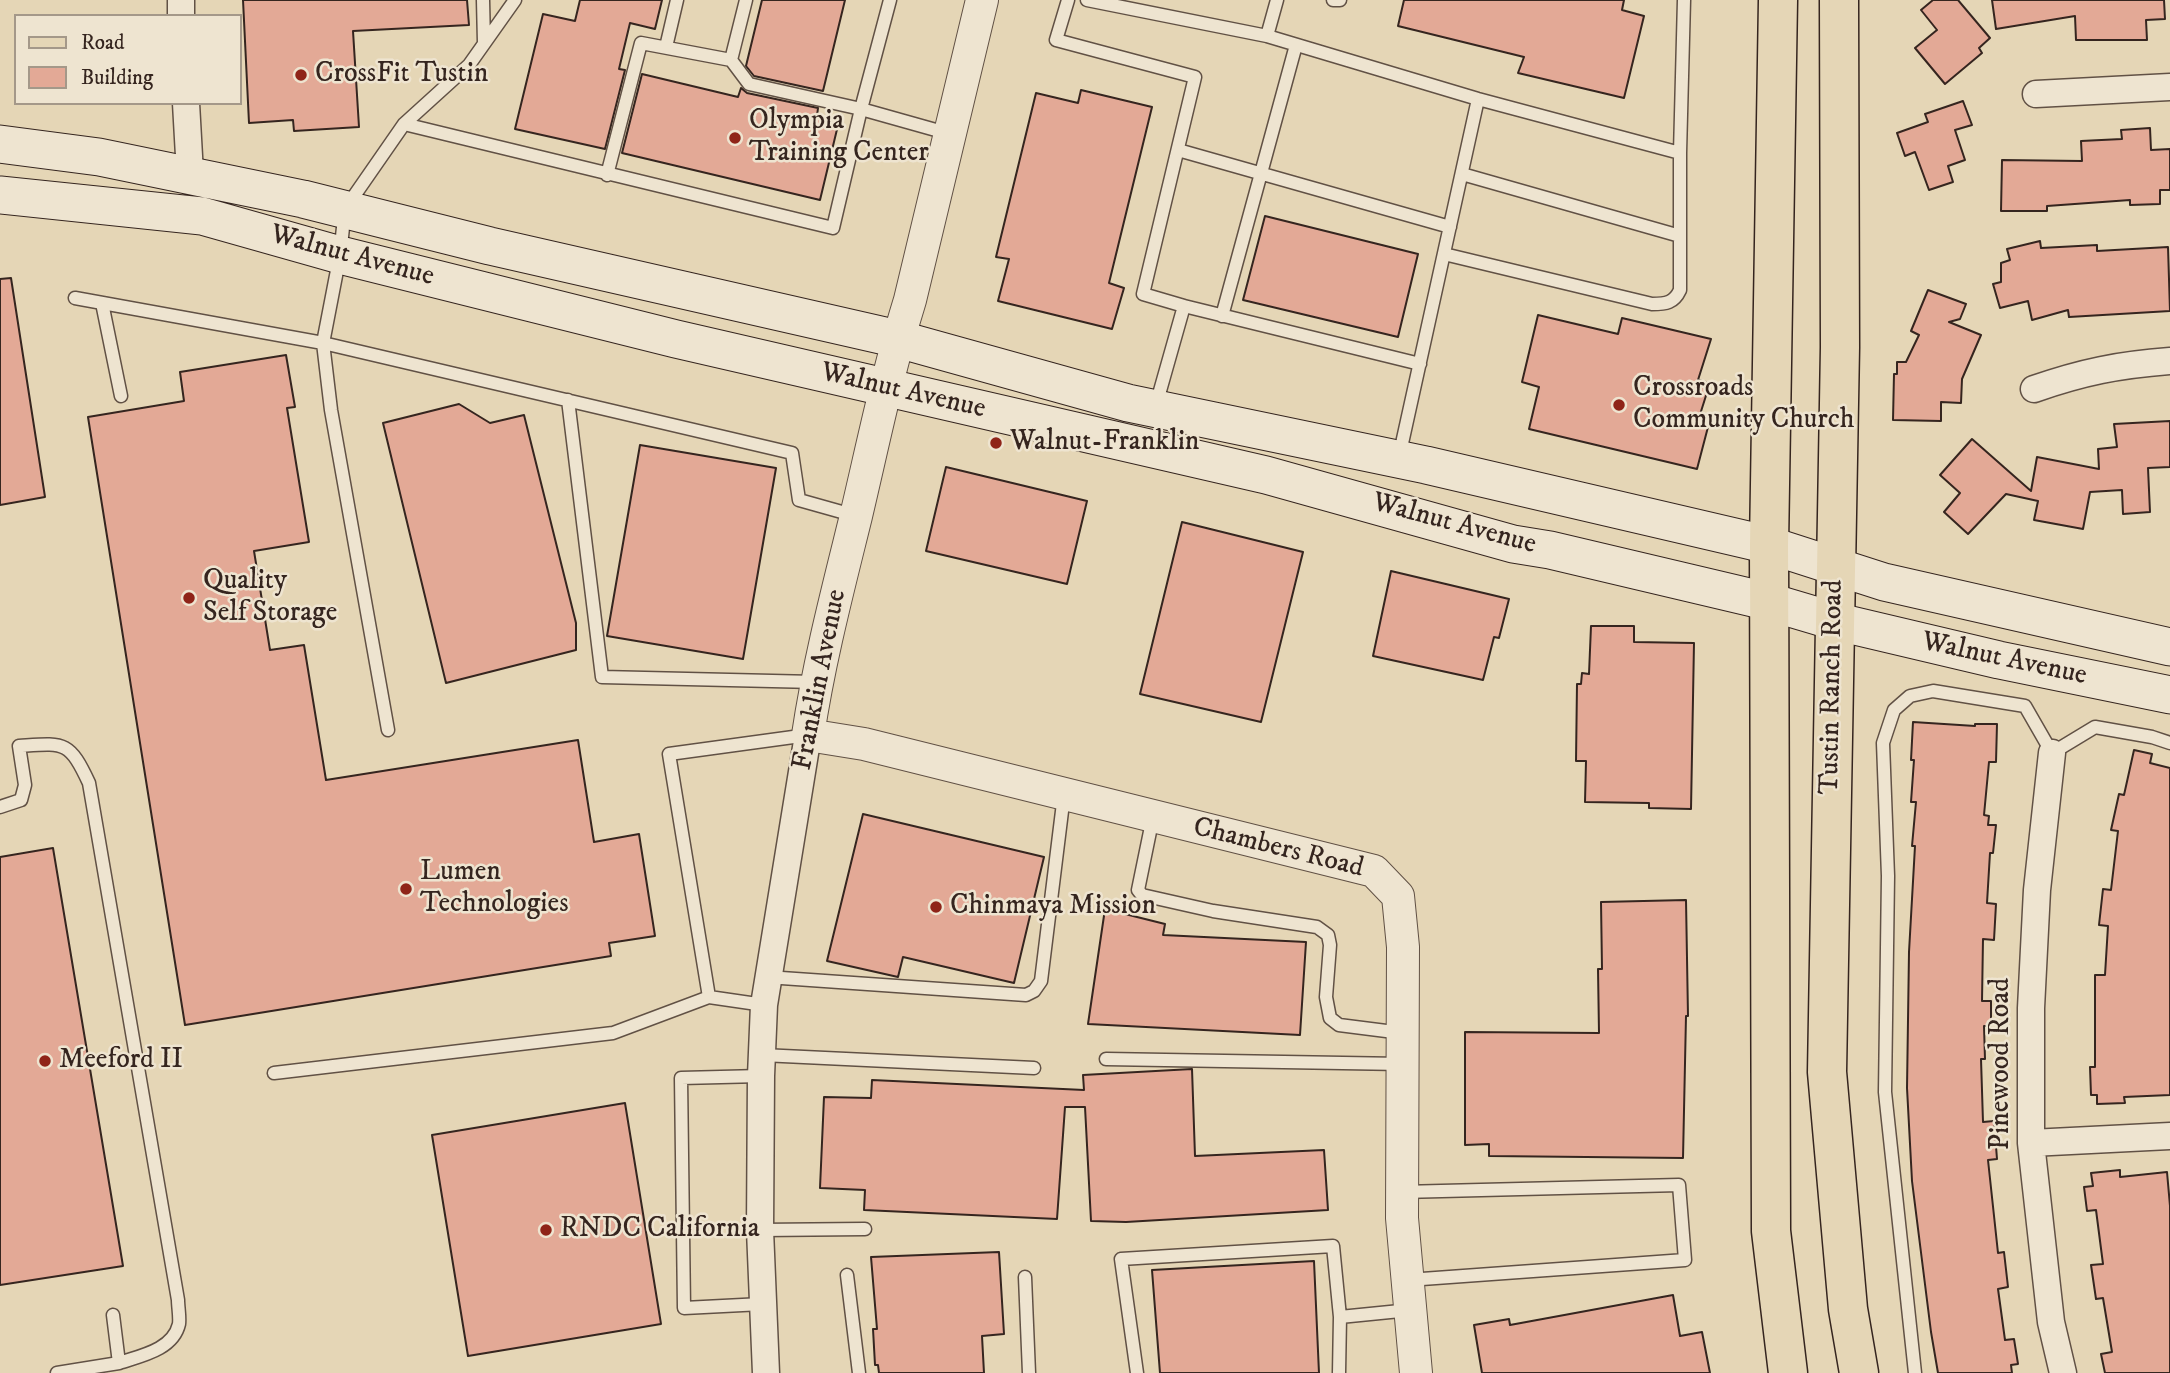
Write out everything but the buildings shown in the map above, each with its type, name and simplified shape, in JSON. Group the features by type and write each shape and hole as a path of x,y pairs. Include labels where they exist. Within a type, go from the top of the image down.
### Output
{"main road":[{"path":"1778,0 1769,545 1770,1231 1788,1373"},
{"name":"Tustin Ranch Road","path":"1839,0 1840,347 1827,1072 1848,1309 1859,1373"},
{"name":"Walnut Avenue","path":"0,145 190,174 345,209 503,249 898,338 990,366 1155,409 1399,459 1769,545 1884,582 2170,647"},
{"name":"Walnut Avenue","path":"0,195 202,216 340,255 676,340 1266,475 1513,544 1550,550 1770,602 1834,621 1999,660 2170,695"},
{"path":"1390,509 1399,459"}],"street":[{"name":"Franklin Avenue","path":"766,1373 761,1304 760,1230 761,1066 767,977 816,682 982,0"},
{"path":"2036,94 2170,87"},
{"path":"186,105 190,174"},
{"path":"2034,389 2075,374 2120,365 2170,361"},
{"name":"Chambers Road","path":"808,734 864,744 1374,872 1398,896 1403,947 1402,1218 1416,1373"},
{"name":"Pinewood Road","path":"2052,753 2037,890 2031,1008 2031,1143 2050,1322 2063,1373"},
{"path":"2031,1143 2170,1136"}],"lane":[{"path":"483,0 484,43"},
{"path":"388,730 331,410 323,343 340,255 345,209 404,124 469,65 515,0"},
{"path":"666,47 677,0"},
{"path":"731,60 746,0"},
{"path":"404,124 833,228 860,109 890,0"},
{"path":"1068,0 1056,40 1195,77 1143,294 1420,364"},
{"path":"1087,0 1267,36 1478,99 1680,153"},
{"path":"1267,36 1277,0"},
{"path":"1333,0 1340,0"},
{"path":"1444,254 1652,304 1666,304 1676,298 1680,290 1684,0"},
{"path":"607,175 641,43 731,60 749,84 860,109 950,134"},
{"path":"1222,316 1296,45"},
{"path":"1399,459 1478,99"},
{"path":"1178,150 1450,227"},
{"path":"1462,174 1680,236"},
{"path":"75,298 323,343 792,453 799,500 856,516"},
{"path":"102,303 121,396"},
{"path":"1155,409 1184,306"},
{"path":"568,400 601,677 816,682"},
{"path":"1915,1373 1885,1092 1888,876 1883,743 1894,710 1910,696 1933,691 2025,706 2052,753 2095,727 2152,737 2170,743"},
{"path":"709,998 669,754 808,734"},
{"path":"0,807 21,800 24,785 19,747 58,744 77,756 89,783 178,1312 179,1324 170,1341 155,1351 119,1363 57,1373"},
{"path":"767,977 1026,995 1034,991 1041,981 1065,794"},
{"path":"1153,817 1140,875 1138,890 1142,895 1213,911 1317,927 1328,935 1330,945 1326,997 1330,1018 1339,1025 1402,1033"},
{"path":"274,1073 613,1033 709,998 764,1005"},
{"path":"1106,1059 1402,1065"},
{"path":"761,1304 684,1308 681,1077 761,1066 1034,1068"},
{"path":"1340,1317 1409,1295 1685,1260 1679,1185 1402,1192"},
{"path":"760,1230 865,1229"},
{"path":"1137,1373 1121,1259 1333,1246 1340,1317 1339,1373"},
{"path":"847,1275 859,1373"},
{"path":"1025,1277 1029,1373"},
{"path":"113,1315 119,1363"}],"place":[{"name":"CrossFit Tustin","path":"301,75"},
{"name":"Olympia Training Center","path":"735,138"},
{"name":"Crossroads Community Church","path":"1619,405"},
{"name":"Walnut-Franklin","path":"996,443"},
{"name":"Quality Self Storage","path":"189,598"},
{"name":"Lumen Technologies","path":"406,889"},
{"name":"Chinmaya Mission","path":"936,907"},
{"name":"Meeford II","path":"45,1061"},
{"name":"RNDC California","path":"546,1230"}]}
